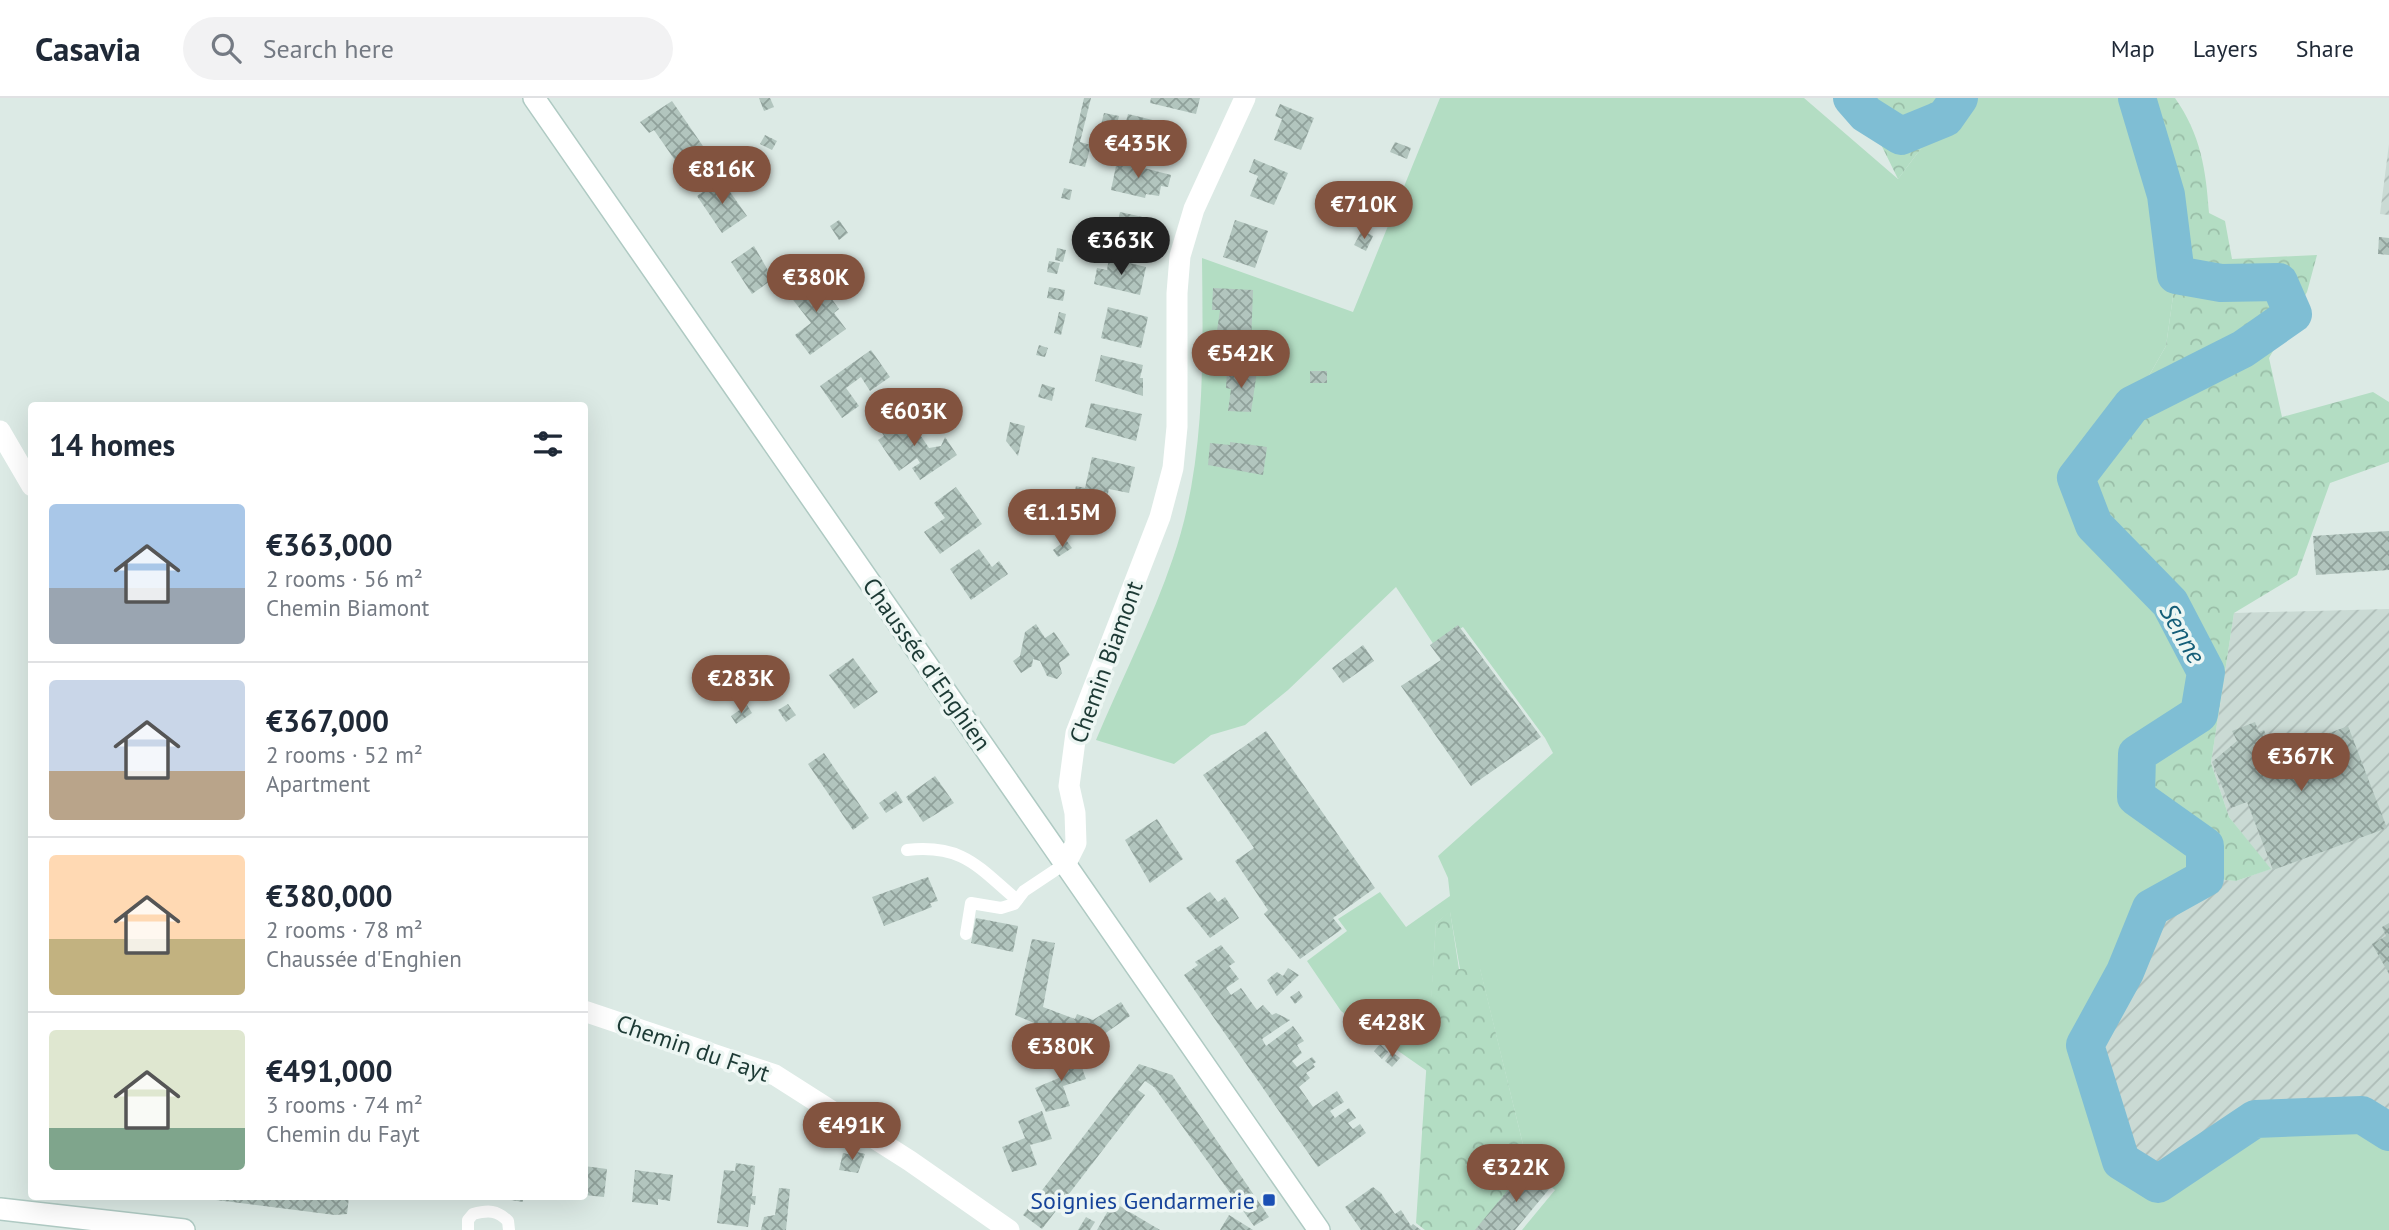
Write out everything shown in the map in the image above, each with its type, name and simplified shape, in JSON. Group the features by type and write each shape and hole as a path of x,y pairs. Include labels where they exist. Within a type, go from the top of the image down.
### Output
{"main road":[{"name":"Chaussée d'Enghien","path":"534,98 1319,1230"},
{"name":"Chemin Biamont","path":"1066,863 1076,843 1075,813 1069,786 1076,733 1160,517 1173,467 1177,427 1177,293 1181,256 1194,209 1245,98"},
{"path":"0,431 28,479"},
{"name":"Chemin du Fayt","path":"588,1012 775,1075 910,1161 1009,1230"},
{"path":"0,1209 184,1230"}],"lane":[{"path":"907,850 929,848 959,853 973,860 1017,900"},
{"path":"966,934 971,903 1001,908 1014,904 1024,891 1066,863"},
{"path":"468,1230 468,1220 473,1214 485,1210 499,1212 508,1221 509,1230"}],"shaded area":[{"path":"2389,144 2389,215 2380,214"},
{"path":"2389,609 2389,1132 2362,1115 2255,1119 2158,1184 2121,1161 2085,1045 2125,972 2151,908 2205,878 2236,881 2270,869 2229,817 2211,763 2234,613"}],"green space":[{"path":"1440,98 1804,98 1898,179 1959,98 2137,98 2166,195 2176,275 2166,346 2132,405 2094,525 2170,603 2206,672 2199,714 2137,754 2136,797 2205,846 2205,878 2151,908 2125,972 2086,1045 2121,1161 2158,1184 2255,1119 2362,1115 2389,1132 2389,1230 1522,1230 1555,1190 1529,1169 1480,969 1460,969 1450,912 1436,923 1427,1071 1341,1011 1307,961 1347,931 1338,919 1380,892 1406,927 1450,896 1448,878 1438,856 1553,753 1545,738 1463,627 1434,645 1396,587 1288,690 1245,725 1211,735 1174,764 1096,740 1156,604 1184,522 1192,485 1200,410 1202,258 1353,312"},
{"path":"1852,98 1959,98 1898,179 1866,114"},
{"path":"2137,98 2175,98 2184,112 2201,153 2209,213 2225,221 2232,259 2317,255 2307,292 2269,358 2282,417 2373,392 2389,402 2389,462 2330,483 2297,575 2234,613 2211,763 2229,817 2271,869 2236,881 2205,878 2205,846 2136,797 2137,754 2199,714 2205,671 2170,603 2094,525 2076,478 2132,405 2166,346 2176,275 2166,195"},
{"path":"1450,911 1459,969 1480,968 1529,1169 1477,1230 1425,1230 1416,1223 1436,923"}],"building":[{"path":"759,98 770,98 774,107 764,111"},
{"path":"1084,98 1091,98 1080,142 1091,145 1085,167 1069,163"},
{"path":"1151,98 1200,98 1196,114 1150,103"},
{"path":"672,101 705,149 679,166 654,130 649,133 640,122"},
{"path":"1280,104 1314,118 1301,150 1274,140 1282,119 1275,116"},
{"path":"1104,113 1119,116 1111,149 1096,145"},
{"path":"1128,114 1173,125 1165,156 1120,145"},
{"path":"765,135 777,141 772,150 760,144"},
{"path":"1395,142 1411,148 1407,159 1390,152"},
{"path":"1254,159 1288,173 1274,205 1250,196 1258,176 1249,172"},
{"path":"1117,161 1171,175 1168,187 1161,186 1159,196 1146,194 1145,198 1111,190"},
{"path":"721,179 747,216 722,233 697,196"},
{"path":"1064,188 1072,190 1070,200 1061,198"},
{"path":"1120,212 1156,220 1148,250 1113,241"},
{"path":"839,220 848,233 839,240 830,226"},
{"path":"1235,220 1268,231 1255,268 1223,257"},
{"path":"1362,230 1373,236 1366,251 1354,245"},
{"path":"2379,237 2389,238 2389,255 2378,254"},
{"path":"754,246 773,279 752,294 731,262"},
{"path":"1057,248 1066,250 1063,262 1055,260"},
{"path":"1109,258 1146,267 1140,295 1094,284 1097,268 1107,270"},
{"path":"1049,261 1060,263 1057,274 1047,272"},
{"path":"813,273 839,309 834,313 846,329 810,355 795,335 811,323 787,292"},
{"path":"1049,287 1065,290 1063,301 1047,298"},
{"path":"1213,288 1253,290 1251,345 1215,344 1220,310 1212,310"},
{"path":"1108,307 1148,317 1141,348 1101,338"},
{"path":"1059,312 1066,314 1061,335 1054,333"},
{"path":"1039,345 1048,348 1045,357 1036,355"},
{"path":"871,350 890,377 870,391 861,377 846,388 859,406 842,418 820,386"},
{"path":"1101,355 1143,365 1140,378 1143,378 1143,396 1095,381"},
{"path":"1227,370 1257,371 1251,412 1228,411 1231,389 1226,388"},
{"path":"1310,371 1327,371 1327,383 1310,383"},
{"path":"1042,384 1055,388 1052,401 1038,397"},
{"path":"1091,403 1142,414 1136,441 1085,427"},
{"path":"906,414 929,448 941,446 945,437 957,455 920,480 912,468 920,463 917,458 899,471 878,440 884,436 881,431"},
{"path":"1010,422 1025,426 1018,456 1006,441"},
{"path":"1230,442 1267,447 1263,475 1208,465 1210,443 1230,445"},
{"path":"1092,457 1135,467 1129,493 1109,489 1101,523 1078,517 1082,499 1073,498 1076,486 1085,488"},
{"path":"956,487 982,524 940,554 924,532 945,518 934,503"},
{"path":"2389,531 2389,570 2316,575 2313,536"},
{"path":"1066,540 1072,548 1058,557 1053,550"},
{"path":"979,549 992,567 999,561 1008,574 971,600 950,569"},
{"path":"1036,624 1045,638 1054,632 1070,655 1059,663 1062,673 1057,679 1047,676 1040,661 1033,659 1032,666 1021,673 1013,661 1020,656 1025,632"},
{"path":"1458,625 1541,737 1471,786 1401,686 1441,660 1430,645"},
{"path":"1363,645 1374,661 1343,683 1332,668"},
{"path":"853,658 878,692 854,709 829,675"},
{"path":"788,704 796,715 786,722 778,710"},
{"path":"747,705 752,713 736,724 731,716"},
{"path":"2255,722 2259,732 2264,730 2273,754 2348,726 2387,828 2273,870 2247,802 2231,808 2212,762 2237,741 2232,731"},
{"path":"1266,731 1375,888 1333,918 1342,929 1300,959 1264,914 1268,910 1235,861 1254,848 1203,775"},
{"path":"824,753 869,818 853,830 808,764"},
{"path":"935,776 954,803 923,822 906,797"},
{"path":"896,791 903,802 886,813 879,803"},
{"path":"1157,819 1183,859 1150,883 1125,840"},
{"path":"928,877 938,901 930,903 932,907 884,926 872,897"},
{"path":"1210,892 1218,902 1225,897 1239,918 1210,938 1186,908"},
{"path":"976,918 1018,926 1013,952 971,943"},
{"path":"2389,923 2389,974 2372,944 2386,936 2382,927"},
{"path":"1032,939 1055,943 1043,1007 1075,1019 1077,1014 1093,1020 1121,1002 1130,1016 1100,1037 1108,1040 1104,1052 1090,1048 1095,1036 1088,1026 1070,1038 1015,1015"},
{"path":"1221,945 1235,962 1229,966 1239,979 1226,988 1231,995 1241,988 1257,1010 1263,1005 1272,1015 1276,1013 1290,1020 1262,1039 1266,1046 1293,1026 1304,1041 1297,1045 1302,1053 1292,1061 1297,1067 1312,1057 1316,1062 1313,1064 1315,1067 1306,1073 1310,1078 1299,1087 1313,1107 1337,1091 1344,1102 1330,1111 1335,1118 1349,1108 1356,1118 1348,1123 1353,1129 1360,1124 1366,1133 1318,1167 1184,975 1198,965 1195,962"},
{"path":"1288,968 1299,975 1277,996 1267,980 1277,972 1283,976"},
{"path":"1299,991 1303,997 1295,1004 1290,997"},
{"path":"1380,1044 1388,1052 1382,1059 1374,1051"},
{"path":"1076,1052 1086,1079 1063,1086 1070,1106 1046,1112 1035,1088 1059,1078 1052,1061"},
{"path":"1392,1052 1400,1058 1392,1067 1385,1061"},
{"path":"1139,1064 1172,1075 1269,1217 1254,1226 1154,1087 1145,1081 1138,1090 1145,1095 1042,1229 1023,1215"},
{"path":"1042,1111 1052,1139 1030,1145 1037,1165 1012,1172 1002,1147 1025,1138 1018,1121"},
{"path":"853,1151 865,1154 858,1173 839,1170 843,1153 852,1155"},
{"path":"736,1163 755,1166 752,1196 756,1196 755,1205 751,1204 748,1227 717,1223 724,1170 735,1171"},
{"path":"588,1167 607,1169 604,1197 588,1195"},
{"path":"1526,1168 1550,1188 1515,1230 1475,1230"},
{"path":"635,1170 673,1175 670,1201 658,1199 658,1205 632,1202"},
{"path":"1373,1187 1381,1193 1395,1214 1401,1210 1411,1226 1413,1224 1421,1230 1361,1230 1345,1207"},
{"path":"779,1188 790,1189 786,1230 761,1230 764,1217 775,1215"},
{"path":"216,1200 349,1200 347,1214 335,1215"},
{"path":"1113,1202 1160,1230 1097,1230"},
{"path":"1229,1215 1253,1230 1220,1230"},
{"path":"1086,1217 1095,1222 1090,1230 1078,1230"}],"waterway":[{"name":"Senne","path":"1852,98 1866,114 1901,136 1945,118 1959,98"},
{"name":"Senne","path":"2137,98 2166,195 2176,275 2221,283 2279,282 2293,314 2243,349 2132,405 2076,478 2094,525 2170,603 2206,672 2199,714 2137,754 2136,797 2205,846 2205,878 2151,908 2125,972 2085,1045 2121,1161 2158,1184 2255,1119 2362,1115 2389,1132"}],"place":[{"name":"Soignies Gendarmerie","path":"1269,1200"}]}
